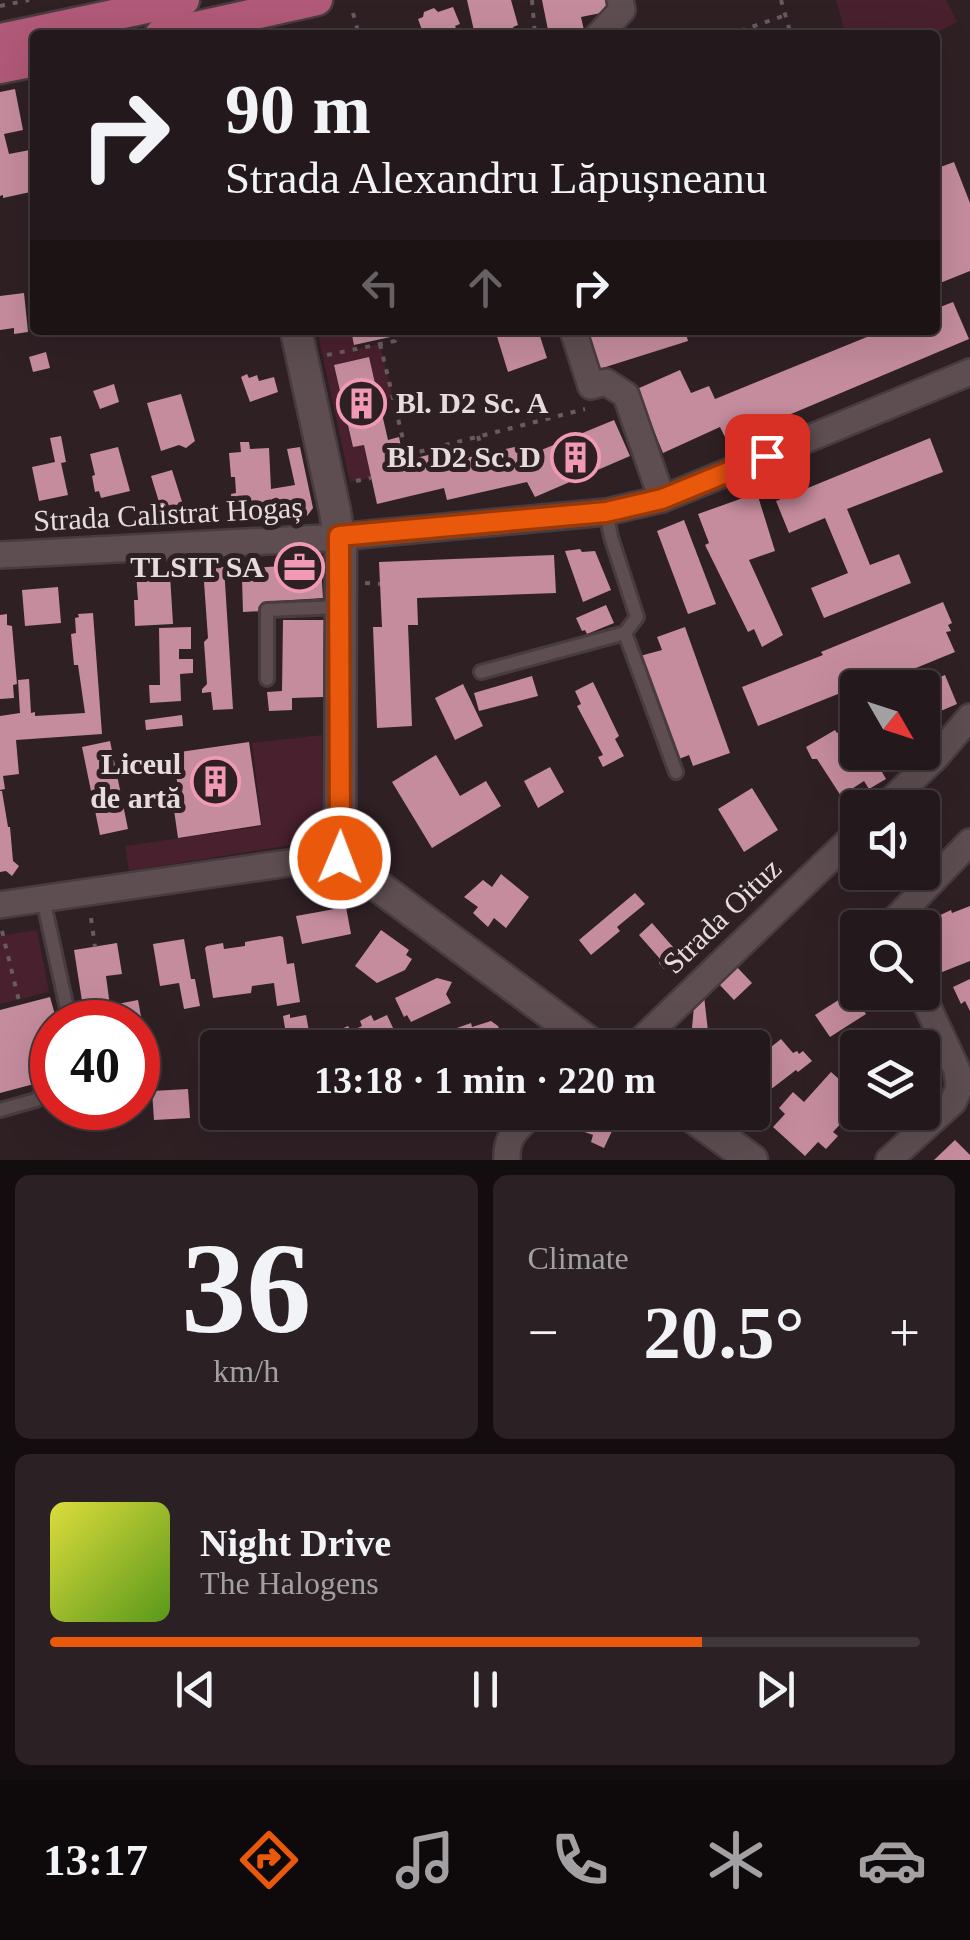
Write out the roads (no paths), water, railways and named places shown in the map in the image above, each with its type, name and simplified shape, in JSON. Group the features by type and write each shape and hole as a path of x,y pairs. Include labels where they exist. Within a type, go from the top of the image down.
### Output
{"main road":[{"path":"46,30 184,0"},
{"path":"232,28 316,0"},
{"path":"0,40 30,33"},
{"path":"0,68 30,63"}],"street":[{"path":"604,30 622,10 620,0"},
{"path":"297,335 339,536 340,858"},
{"path":"575,335 591,386 606,382 626,395 662,499"},
{"name":"Strada Calistrat Hogaș","path":"0,556 339,536 606,512 662,499 970,372"},
{"path":"902,790 970,717"},
{"path":"904,910 970,842"},
{"name":"Strada Oituz","path":"651,1030 840,849"},
{"path":"1,918 43,899 340,858 574,1030"},
{"path":"890,1160 953,1102 959,1088 957,1070 931,1010"},
{"path":"507,1160 508,1143 515,1130"},
{"path":"711,1130 752,1160"}],"lane":[{"path":"481,672 625,633 637,617 606,512"},
{"path":"267,679 267,610 340,607"},
{"path":"625,633 676,772"},
{"path":"43,899 65,1000"},
{"path":"0,1110 30,1102"}],"place":[{"name":"Bl. D2 Sc. A","path":"361,403"},
{"name":"Bl. D2 Sc. D","path":"576,457"},
{"name":"TLSIT SA","path":"299,567"},
{"name":"Liceul de artă","path":"216,781"}]}
